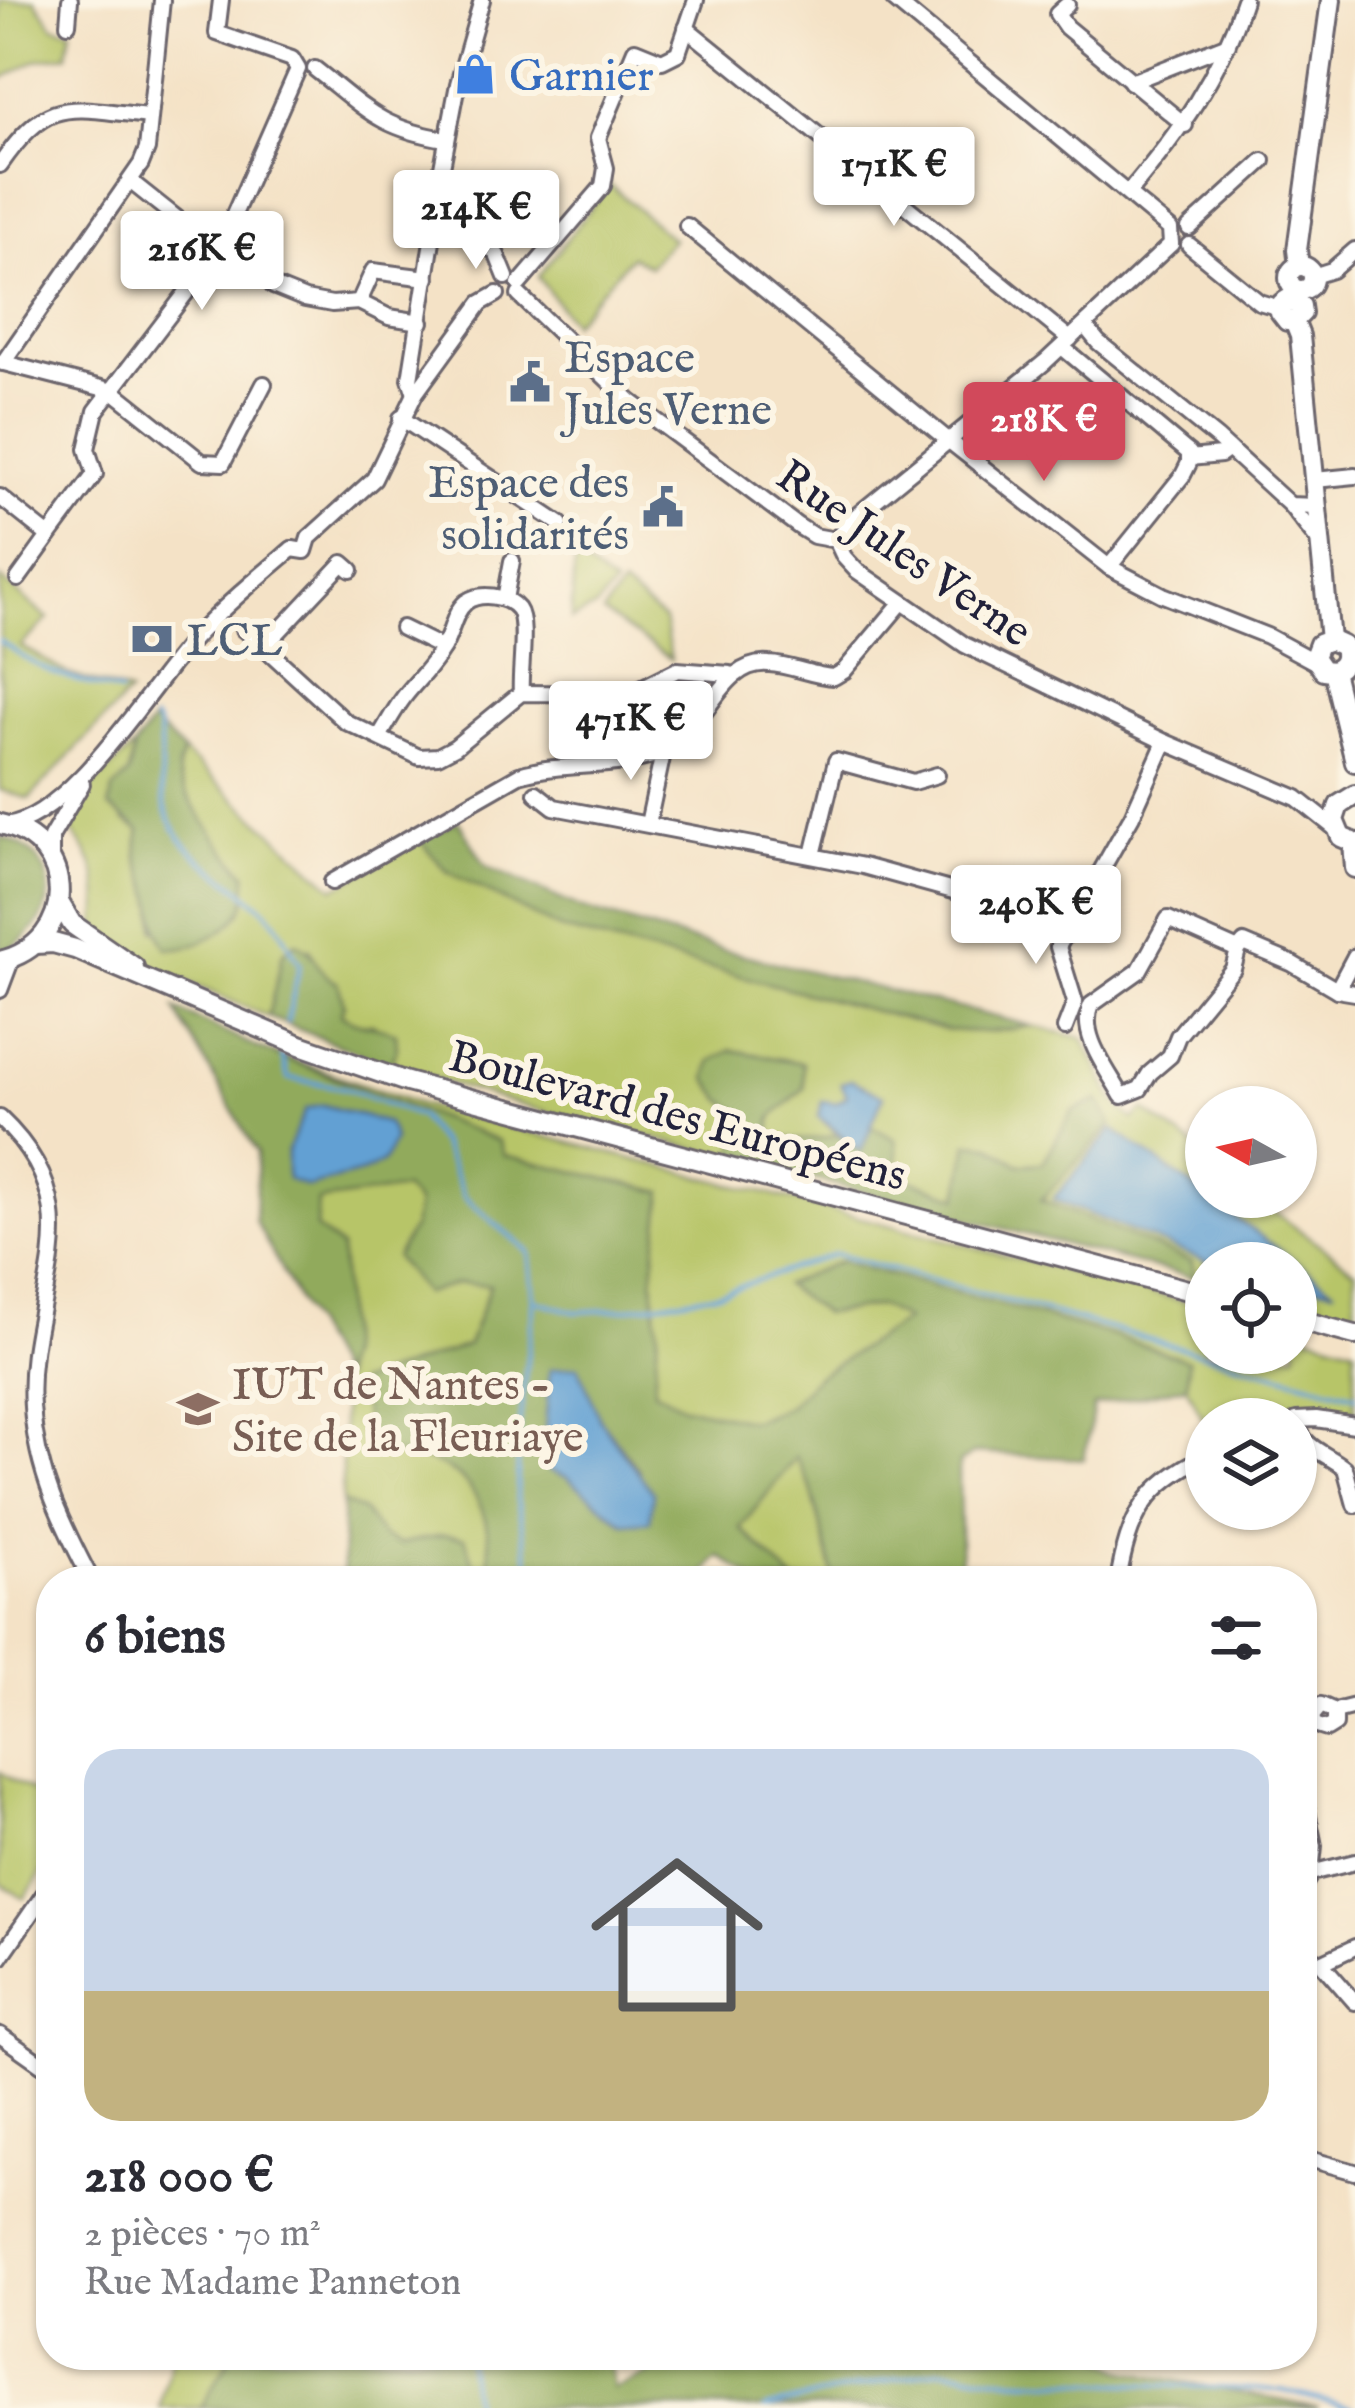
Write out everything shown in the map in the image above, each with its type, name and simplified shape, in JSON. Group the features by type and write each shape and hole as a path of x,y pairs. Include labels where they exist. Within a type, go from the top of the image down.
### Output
{"main road":[{"path":"1331,0 1297,250 1296,294 1330,640 1316,648 1355,762"},
{"path":"1355,775 1351,797 1336,811 1336,829 1354,843 1355,868"},
{"path":"3,824 32,837 51,859 59,887 55,917 36,944 6,960"},
{"path":"58,902 72,924 141,976"},
{"path":"36,944 59,944 141,976"},
{"name":"Boulevard des Européens","path":"141,976 300,1046 445,1094 1185,1289"},
{"path":"1317,1325 1355,1335"}],"street":[{"path":"68,24 70,0"},
{"path":"162,0 147,148 130,181 1,362 112,392 202,462 223,463 264,384"},
{"path":"18,579 95,474 87,448 96,411 218,251 298,69 292,59 217,33 221,0"},
{"path":"315,69 392,127 446,139 482,0"},
{"path":"3,824 22,823 44,812 108,745 203,629 292,549 290,542 296,534 309,538 374,479 415,394 481,303 497,294 506,301 603,186 599,132 635,50 662,61 678,53 696,0"},
{"path":"894,0 1129,192 1179,248 1189,245"},
{"path":"1129,192 1185,125 1228,44 1244,0"},
{"path":"1066,5 1057,14 1066,27 1185,125"},
{"path":"686,28 1066,343 1189,455"},
{"path":"1131,82 1228,44"},
{"path":"0,165 24,131 44,116 66,110 150,116"},
{"name":"Rue Jules Verne","path":"446,139 438,188 496,255 515,285 597,373 695,451 808,533 836,540 849,563 981,653 1165,742 1298,798 1336,829"},
{"path":"1189,228 1263,160"},
{"path":"130,181 218,251"},
{"path":"415,394 410,379 435,222"},
{"path":"836,540 850,521 1085,326 1180,224 1192,235 1189,245"},
{"path":"687,226 1109,567 1163,595 1268,636 1324,667"},
{"path":"1189,245 1259,302 1296,294 1355,250"},
{"path":"359,302 373,271 428,278"},
{"path":"274,286 305,299 359,302 389,317 421,322"},
{"path":"1085,326 1278,493 1321,544"},
{"path":"401,418 560,524"},
{"path":"1189,455 1223,443"},
{"path":"1109,567 1183,476 1189,455"},
{"path":"1290,505 1355,476"},
{"path":"1278,493 1316,491"},
{"path":"0,497 49,536"},
{"path":"505,599 512,561"},
{"path":"264,647 344,563 351,570"},
{"path":"379,737 443,648 459,610 469,599 505,599 518,610 523,626 521,693"},
{"path":"243,629 346,722 419,757 438,756 521,693 629,694 677,670 730,674 768,663 834,677 902,602"},
{"path":"402,628 443,648"},
{"path":"332,882 519,776 546,767 663,752 707,714 730,674"},
{"path":"1065,1028 1075,1001 1058,947 1132,816 1165,742"},
{"path":"51,859 51,837 108,745"},
{"path":"649,824 663,752"},
{"path":"813,855 836,761 913,782 937,776"},
{"path":"536,793 554,807 813,855 1069,923"},
{"name":"Rue Jules Verne","path":"1298,798 1351,797"},
{"path":"1238,950 1168,919 1139,971 1091,1005 1085,1027 1122,1096 1140,1089 1170,1056 1178,1036 1233,969 1244,943 1337,990 1355,993"},
{"path":"1337,990 1355,956"},
{"path":"0,990 6,960"},
{"path":"0,1118 29,1150 52,1205 55,1242 32,1365 34,1435 44,1480 85,1566"},
{"path":"1317,1419 1355,1425"},
{"path":"1317,1451 1345,1468 1355,1505"},
{"path":"1121,1566 1138,1509 1153,1491 1185,1470"},
{"path":"1335,1712 1355,1706"},
{"path":"1317,1872 1355,1862"},
{"path":"0,1958 36,1906"},
{"path":"1321,1963 1355,1947"},
{"path":"1317,1961 1355,2002"},
{"path":"0,2036 36,2061"},
{"path":"1317,2161 1355,2172"}],"green space":[{"path":"0,0 35,0 53,26 71,30 67,55 36,60 0,80"},
{"path":"609,184 672,239 649,266 631,256 572,323 538,277"},
{"path":"575,557 614,586 597,607 571,620"},
{"path":"0,578 48,619 21,646 68,674 129,693 29,799 0,790"},
{"path":"622,586 664,620 671,659 603,613"},
{"path":"153,721 183,752 178,772 187,795 246,874 245,902 231,923 211,937 177,948 167,948 158,928 138,857 140,830 109,807 113,790 129,774 134,747"},
{"path":"134,747 129,774 113,790 125,822 140,830 138,861 153,899 155,930 246,874 187,795 178,772 183,752 334,888 420,841 447,871 561,929 947,1030 989,1032 1032,1026 1083,1038 1114,1101 1133,1120 1144,1110 1185,1140 1185,1218 1282,1218 1316,1242 1185,1242 1185,1259 1040,1200 1111,1124 1072,1112 1043,1163 1019,1165 991,1145 968,1143 960,1198 898,1176 881,1133 871,1126 883,1096 822,1102 819,1117 838,1135 804,1140 770,1133 772,1117 804,1088 802,1063 731,1050 722,1099 743,1114 733,1158 527,1107 389,1065 397,1048 373,1024 351,1023 340,1014 344,1004 322,976 310,949 283,953 268,1017 139,961 94,932 95,873 84,848 64,823 90,788"},
{"path":"458,821 486,866 583,909 724,950 1032,1026 989,1032 948,1030 560,929 447,871 420,841"},
{"path":"0,837 38,859 49,892 35,927 0,953"},
{"path":"296,942 338,983 344,1004 341,1014 396,1033 397,1048 389,1065 268,1017 283,953"},
{"path":"175,1009 258,1048 499,1141 504,1155 663,1192 653,1274 658,1333 654,1390 683,1406 752,1421 788,1406 816,1377 906,1320 879,1306 823,1314 784,1285 840,1261 1185,1359 1187,1374 1187,1386 1094,1406 1084,1459 975,1453 959,1463 961,1566 831,1566 811,1488 796,1457 740,1528 779,1566 734,1566 719,1556 711,1566 489,1566 482,1511 462,1479 431,1462 371,1450 358,1383 468,1345 490,1285 458,1283 425,1294 395,1257 413,1227 417,1204 404,1189 318,1201 316,1228 341,1248 346,1354 339,1376 255,1221 257,1153","holes":["323,1105 387,1123 394,1139 384,1161 365,1172 287,1151","584,1387 600,1420 639,1470 623,1523 567,1477"]},
{"path":"258,1048 420,1104 1185,1302 1185,1361 801,1467 831,1566 779,1566 740,1528 780,1474 642,1566 354,1566 356,1509 342,1502 342,1365"},
{"path":"731,1050 803,1063 804,1088 772,1117 770,1133 804,1140 838,1135 861,1150 871,1126 896,1140 899,1176 959,1197 968,1143 990,1145 1019,1165 1043,1163 1072,1112 1098,1100 1112,1124 1041,1200 1185,1259 1185,1276 733,1158 742,1114 707,1079 711,1061"},
{"path":"1317,1243 1355,1270 1355,1321 1317,1311"},
{"path":"1317,1337 1355,1348 1355,1412 1317,1407 1317,1398 1193,1398 1187,1374 1317,1374"},
{"path":"342,1502 363,1511 383,1537 399,1544 443,1535 465,1538 475,1566 343,1566"},
{"path":"0,1772 36,1794 36,1881 24,1899 0,1883"},
{"path":"169,2370 223,2370 201,2408 160,2408"},
{"path":"223,2370 611,2370 613,2389 657,2370 1123,2370 1319,2408 201,2408"}],"water":[{"path":"851,1080 883,1096 861,1151 819,1117 822,1101 836,1103 847,1096 841,1083"},
{"path":"323,1105 387,1123 394,1139 384,1161 365,1172 307,1187 287,1179 287,1151 306,1109"},
{"path":"1113,1129 1185,1181 1185,1218 1236,1218 1269,1242 1185,1242 1185,1253 1053,1199"},
{"path":"578,1366 600,1420 653,1493 650,1521 624,1523 567,1477 550,1471 543,1456 550,1369"}],"waterway":[{"path":"0,641 45,669 121,693"},
{"path":"154,720 160,736 165,806 177,833 201,859 270,915 300,964 287,1022"},
{"path":"282,1056 288,1078 344,1088 419,1116 442,1145 464,1197 529,1252 534,1300 519,1426 517,1499 529,1566"},
{"path":"534,1300 575,1312 625,1309 719,1293 835,1254 1355,1395"},
{"path":"469,2370 474,2408"},
{"path":"765,2408 936,2370"},
{"path":"948,2370 1014,2380 1281,2390 1352,2408"}],"place":[{"name":"Garnier","path":"475,74"},
{"name":"Espace Jules Verne","path":"530,382"},
{"name":"Espace des solidarités","path":"663,507"},
{"name":"LCL","path":"152,639"},
{"name":"IUT de Nantes - Site de la Fleuriaye","path":"198,1409"}]}
